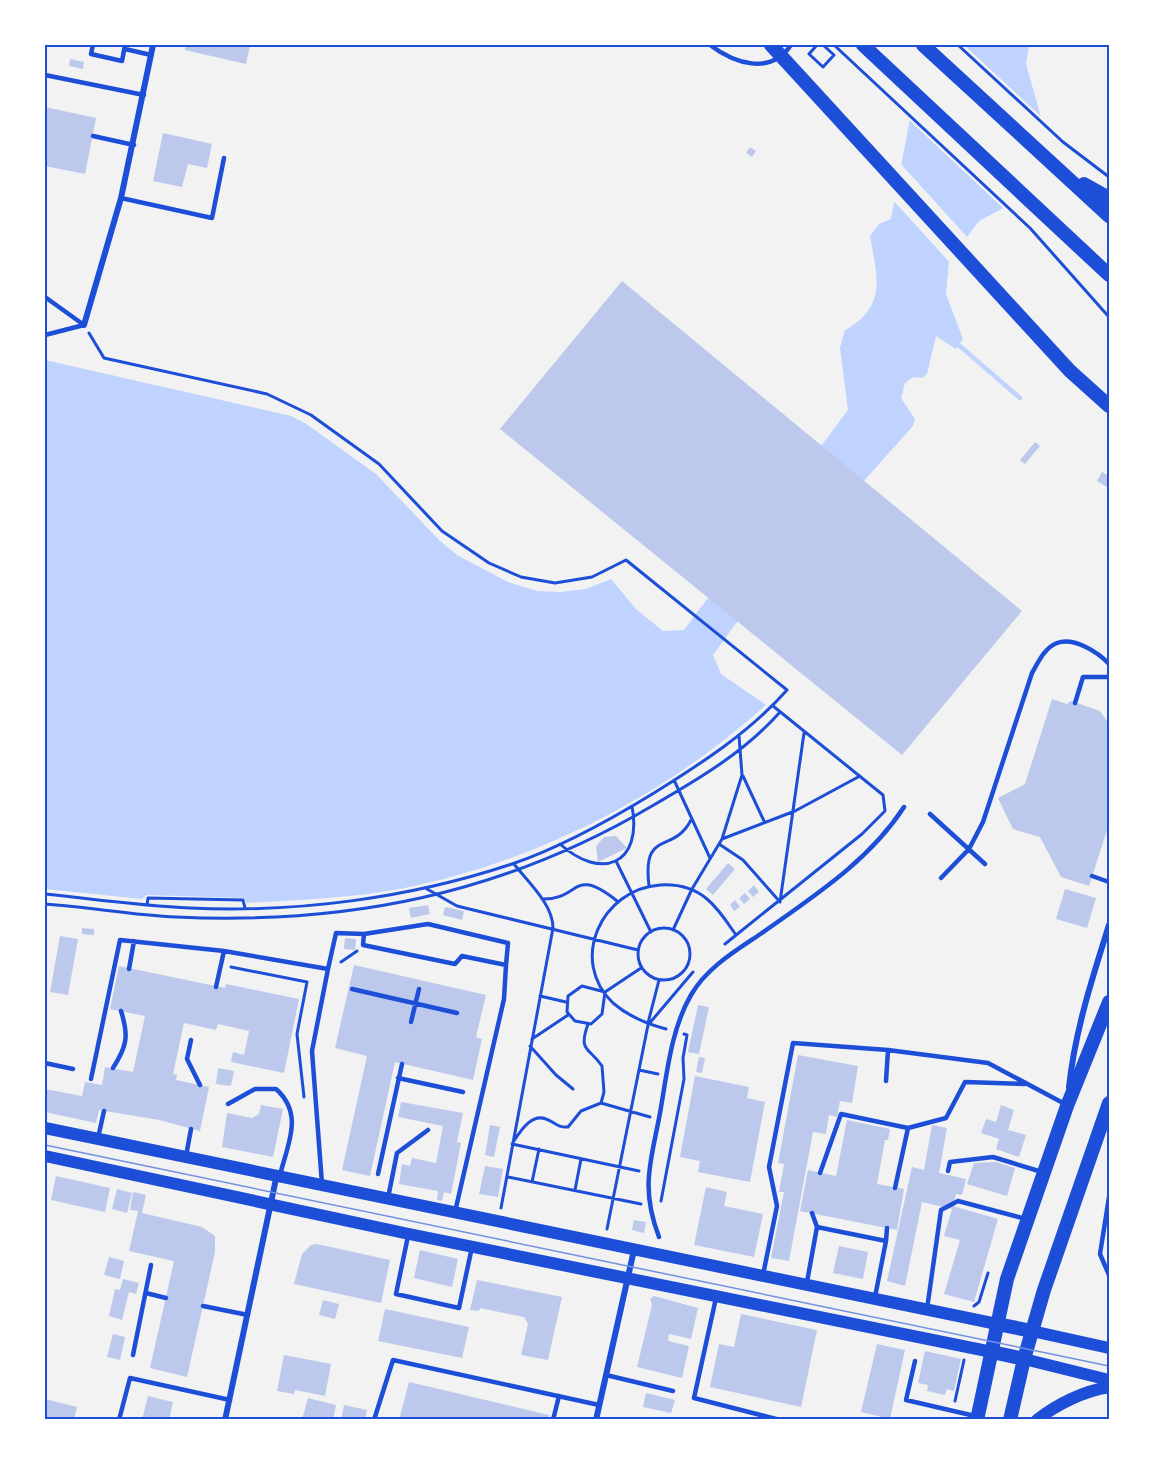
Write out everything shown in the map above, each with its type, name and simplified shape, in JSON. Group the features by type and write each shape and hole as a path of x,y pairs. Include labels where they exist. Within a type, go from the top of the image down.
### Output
{"main road":[{"path":"771,45 1070,371 1109,406"},
{"path":"863,45 1109,275"},
{"path":"923,45 1064,172 1109,216"},
{"path":"1064,172 1109,198"},
{"path":"1082,250 1109,284"},
{"path":"977,1418 1007,1279 1067,1106 1109,1002"},
{"path":"1010,1420 1032,1331 1109,1103"},
{"path":"45,1128 278,1174 1109,1348"},
{"path":"45,1156 270,1202 409,1234 992,1352 1109,1380"},
{"path":"1037,1420 1084,1394 1109,1387"}],"street":[{"path":"84,325 121,198 134,145 153,45"},
{"path":"1067,1106 1072,1055 1084,1005 1109,925"},
{"path":"225,1420 270,1202 278,1174"},
{"path":"596,1420 634,1250"}],"lane":[{"path":"93,45 92,54 122,61 125,47 151,55"},
{"path":"710,45 734,61 758,64 778,58 791,45"},
{"path":"45,75 144,96"},
{"path":"93,136 134,145"},
{"path":"121,198 212,218 224,158"},
{"path":"45,297 84,325"},
{"path":"45,334 84,325"},
{"path":"941,878 969,849 983,822 1032,673 1045,651 1057,643 1071,643 1099,653 1109,664"},
{"path":"1075,702 1083,678 1109,677"},
{"path":"659,1237 649,1205 648,1173 679,1023 693,992 715,967 859,861 888,832 904,807"},
{"path":"930,814 985,864"},
{"path":"1092,876 1109,882"},
{"path":"322,1184 312,1051 336,933 364,934 428,924 508,944 504,999 455,1212"},
{"path":"364,934 363,945 455,964 462,956 506,965"},
{"path":"92,1079 120,940 224,951 328,969"},
{"path":"129,969 134,941"},
{"path":"216,987 224,951"},
{"path":"352,989 458,1013"},
{"path":"411,1022 419,989"},
{"path":"113,1068 122,1053 128,1031 121,1011"},
{"path":"191,1040 188,1059 200,1085"},
{"path":"763,1276 777,1206 769,1167 793,1043 888,1050 988,1064 1067,1106"},
{"path":"886,1081 888,1050"},
{"path":"45,1063 73,1069"},
{"path":"378,1174 402,1064"},
{"path":"398,1078 464,1092"},
{"path":"820,1173 841,1114 908,1128 946,1118 965,1082 1027,1084"},
{"path":"228,1104 255,1089 276,1089 286,1098 293,1123 278,1174"},
{"path":"98,1140 104,1111"},
{"path":"895,1188 908,1128"},
{"path":"186,1156 191,1129"},
{"path":"388,1198 397,1154 428,1130"},
{"path":"948,1171 950,1162 993,1157 1044,1173"},
{"path":"1109,1197 1100,1254 1109,1275"},
{"path":"926,1311 942,1210 958,1201 1029,1220"},
{"path":"806,1286 817,1227 812,1213"},
{"path":"817,1227 886,1241"},
{"path":"875,1300 887,1228"},
{"path":"409,1234 396,1294 459,1308 472,1247"},
{"path":"133,1355 151,1265"},
{"path":"146,1293 166,1298"},
{"path":"717,1295 694,1398 780,1420"},
{"path":"203,1306 248,1315"},
{"path":"375,1420 393,1360 599,1405"},
{"path":"915,1361 906,1400 977,1418"},
{"path":"606,1376 674,1392"},
{"path":"119,1420 130,1378 230,1400"},
{"path":"553,1420 559,1396"}],"path":[{"path":"818,45 809,54 823,67 834,55 823,45"},
{"path":"834,45 1030,228 1109,317"},
{"path":"958,45 1063,142 1109,177"},
{"path":"45,894 147,905 245,908 366,899 426,888 514,864 560,844 632,806 674,780 739,736 773,706 787,690 626,560 592,577 555,583 521,577 489,563 442,531 379,464 311,415 267,394 104,358 84,325"},
{"path":"648,1024 612,1002 605,992 592,959 595,939 603,917 617,900 649,886 669,885 692,889 720,912 736,935 862,834 885,811 883,795 773,706"},
{"path":"45,903 176,917 235,918 359,910 439,895 519,871 568,851 634,817 740,749 780,712"},
{"path":"780,902 795,812 804,733"},
{"path":"739,736 742,775 764,821"},
{"path":"673,930 692,889 722,839 742,775"},
{"path":"722,839 764,821 795,812 860,776"},
{"path":"674,780 710,858"},
{"path":"560,844 582,860 609,863 616,861 626,855 632,846 634,817 632,806"},
{"path":"649,886 647,869 650,853 660,843 682,834 691,819"},
{"path":"719,844 743,860 780,902"},
{"path":"606,858 609,863"},
{"path":"616,861 651,932"},
{"path":"501,1210 529,1046 553,928 553,919 542,899 514,864"},
{"path":"542,899 558,898 580,884 589,883 617,900"},
{"path":"426,888 456,906 638,950"},
{"path":"147,905 148,897 243,900 245,908"},
{"path":"658,929 673,930 686,940 690,955 685,970 673,979 659,980 641,967 638,950 651,932 658,929"},
{"path":"328,969 354,955 363,945"},
{"path":"228,966 307,982 297,1034 304,1102"},
{"path":"605,992 588,986 579,987 571,992 566,1002 568,1015 575,1022 588,1024 598,1019 602,1014 605,992 641,967"},
{"path":"648,1024 690,975 685,970"},
{"path":"606,1231 659,980"},
{"path":"540,996 566,1002"},
{"path":"531,1040 568,1015"},
{"path":"588,1024 583,1040 587,1052 602,1066 604,1092 601,1103"},
{"path":"529,1046 555,1075 573,1089"},
{"path":"512,1144 529,1122 539,1118 547,1119 560,1127 568,1127 581,1111 601,1103 631,1113 675,1122"},
{"path":"512,1144 664,1176"},
{"path":"532,1182 539,1149"},
{"path":"574,1190 581,1159"},
{"path":"508,1177 649,1205"},
{"path":"968,1306 979,1302 988,1273"},
{"path":"958,1355 964,1358 960,1381"}],"water":[{"path":"924,45 1029,45 1026,64 1044,128 1009,205 979,221 949,261 946,294 963,339 956,349 936,336 927,374 922,378 913,377 905,383 901,398 915,419 913,426 734,626 713,655 721,674 766,705 686,768 598,820 503,861 455,876 405,888 366,894 247,903 244,898 146,895 142,899 45,889 45,360 291,416 305,423 376,474 439,540 457,555 508,582 537,591 560,592 586,589 611,579 636,609 663,631 684,630 848,410 840,348 845,330 859,321 874,300 877,277 870,236 879,224 891,219"}],"pier":[{"path":"921,45 964,45 1045,120 1047,129 1035,185 1005,210 908,119"},
{"path":"900,163 969,239 952,265 892,199"}],"building":[{"path":"186,45 250,45 246,64 185,50"},
{"path":"70,59 84,62 83,69 69,66"},
{"path":"45,107 96,118 85,174 45,166"},
{"path":"163,133 212,144 207,168 188,164 182,187 153,181"},
{"path":"750,147 756,151 752,157 746,153"},
{"path":"622,281 1022,611 902,755 500,429"},
{"path":"1035,442 1040,446 1025,464 1020,460"},
{"path":"1102,472 1109,476 1107,487 1097,481"},
{"path":"1052,699 1067,704 1071,701 1100,711 1109,724 1109,824 1089,886 1061,877 1040,837 1013,829 998,798 1025,784"},
{"path":"616,836 627,848 598,862 596,846 604,837"},
{"path":"728,863 735,869 713,895 706,889"},
{"path":"754,885 759,892 753,897 748,891"},
{"path":"1065,889 1096,898 1087,928 1056,919"},
{"path":"745,893 750,899 744,904 739,898"},
{"path":"735,900 740,907 734,911 730,905"},
{"path":"428,905 430,914 411,918 409,908"},
{"path":"445,907 464,911 462,920 443,915"},
{"path":"82,928 94,929 94,935 82,934"},
{"path":"60,936 78,939 68,995 50,992"},
{"path":"345,938 356,939 355,950 344,949"},
{"path":"354,965 486,995 476,1037 482,1039 473,1080 395,1062 370,1176 342,1170 367,1056 335,1048"},
{"path":"119,966 225,988 226,984 299,999 284,1073 231,1062 233,1052 244,1055 249,1031 218,1024 216,1030 184,1023 173,1074 177,1075 176,1080 209,1087 200,1131 159,1120 99,1110 96,1123 45,1112 45,1089 82,1096 85,1082 102,1085 105,1067 133,1072 145,1016 110,1009"},
{"path":"698,1005 709,1007 699,1054 688,1052"},
{"path":"798,1055 858,1066 852,1103 840,1101 837,1117 829,1115 826,1134 813,1132 789,1261 771,1258 784,1192 779,1192 784,1164 778,1163"},
{"path":"699,1057 705,1058 702,1073 696,1072"},
{"path":"218,1068 234,1071 231,1086 216,1084"},
{"path":"695,1076 749,1087 747,1098 765,1102 750,1182 698,1172 700,1161 680,1157"},
{"path":"401,1102 463,1113 457,1142 461,1143 451,1194 444,1192 442,1201 437,1200 438,1191 399,1184 402,1164 410,1166 412,1158 436,1163 443,1126 398,1117"},
{"path":"261,1105 283,1109 273,1157 222,1147 227,1113 252,1118 259,1114"},
{"path":"1001,1105 1014,1110 1008,1130 1026,1135 1019,1157 996,1149 999,1139 981,1133 986,1119 996,1122"},
{"path":"847,1120 890,1129 888,1140 885,1140 877,1184 904,1189 897,1230 800,1211 808,1170 836,1176"},
{"path":"490,1125 500,1127 494,1157 485,1155"},
{"path":"932,1125 947,1128 939,1173 966,1179 962,1195 956,1194 953,1206 998,1219 974,1302 944,1294 960,1240 944,1236 952,1209 922,1202 905,1286 887,1281 912,1167 924,1170"},
{"path":"996,1162 1015,1168 1007,1196 967,1184 974,1163"},
{"path":"485,1166 503,1169 498,1197 479,1194"},
{"path":"56,1176 110,1188 105,1212 51,1200"},
{"path":"706,1187 727,1192 724,1206 763,1214 754,1257 694,1245"},
{"path":"117,1189 132,1193 127,1213 112,1209"},
{"path":"133,1192 146,1195 142,1213 202,1227 215,1236 215,1252 187,1377 150,1368 174,1261 129,1251 138,1211 130,1210"},
{"path":"634,1220 646,1222 644,1233 632,1230"},
{"path":"317,1244 390,1260 381,1303 294,1284 302,1254 311,1245"},
{"path":"839,1246 868,1252 863,1279 833,1273"},
{"path":"420,1250 458,1259 452,1287 414,1278"},
{"path":"109,1257 124,1261 120,1279 104,1275"},
{"path":"123,1279 139,1283 136,1294 129,1292 122,1320 109,1316 115,1289 120,1290"},
{"path":"477,1280 562,1297 548,1360 521,1355 528,1324 524,1317 480,1308 479,1311 470,1310"},
{"path":"654,1296 698,1308 691,1339 669,1334 668,1341 689,1346 682,1378 637,1367 652,1305 650,1299"},
{"path":"323,1300 339,1304 335,1319 319,1315"},
{"path":"385,1309 469,1327 462,1358 378,1341"},
{"path":"741,1314 817,1330 801,1407 710,1387 719,1344 734,1347"},
{"path":"113,1334 125,1337 120,1360 107,1357"},
{"path":"877,1344 905,1350 890,1419 861,1412"},
{"path":"925,1351 961,1359 954,1391 947,1389 945,1395 927,1391 928,1385 918,1383"},
{"path":"284,1355 331,1364 325,1396 295,1390 294,1394 277,1391"},
{"path":"409,1382 549,1415 547,1420 443,1420 430,1417 429,1420 399,1420"},
{"path":"646,1393 675,1400 671,1413 643,1407"},
{"path":"148,1396 173,1402 169,1420 142,1420"},
{"path":"308,1398 336,1405 333,1420 302,1420"},
{"path":"45,1399 77,1407 74,1420 45,1420"},
{"path":"344,1405 367,1410 365,1420 341,1420"}],"waterway":[{"path":"954,341 1020,398"}],"tram line":[{"path":"45,1145 1109,1366"}]}
